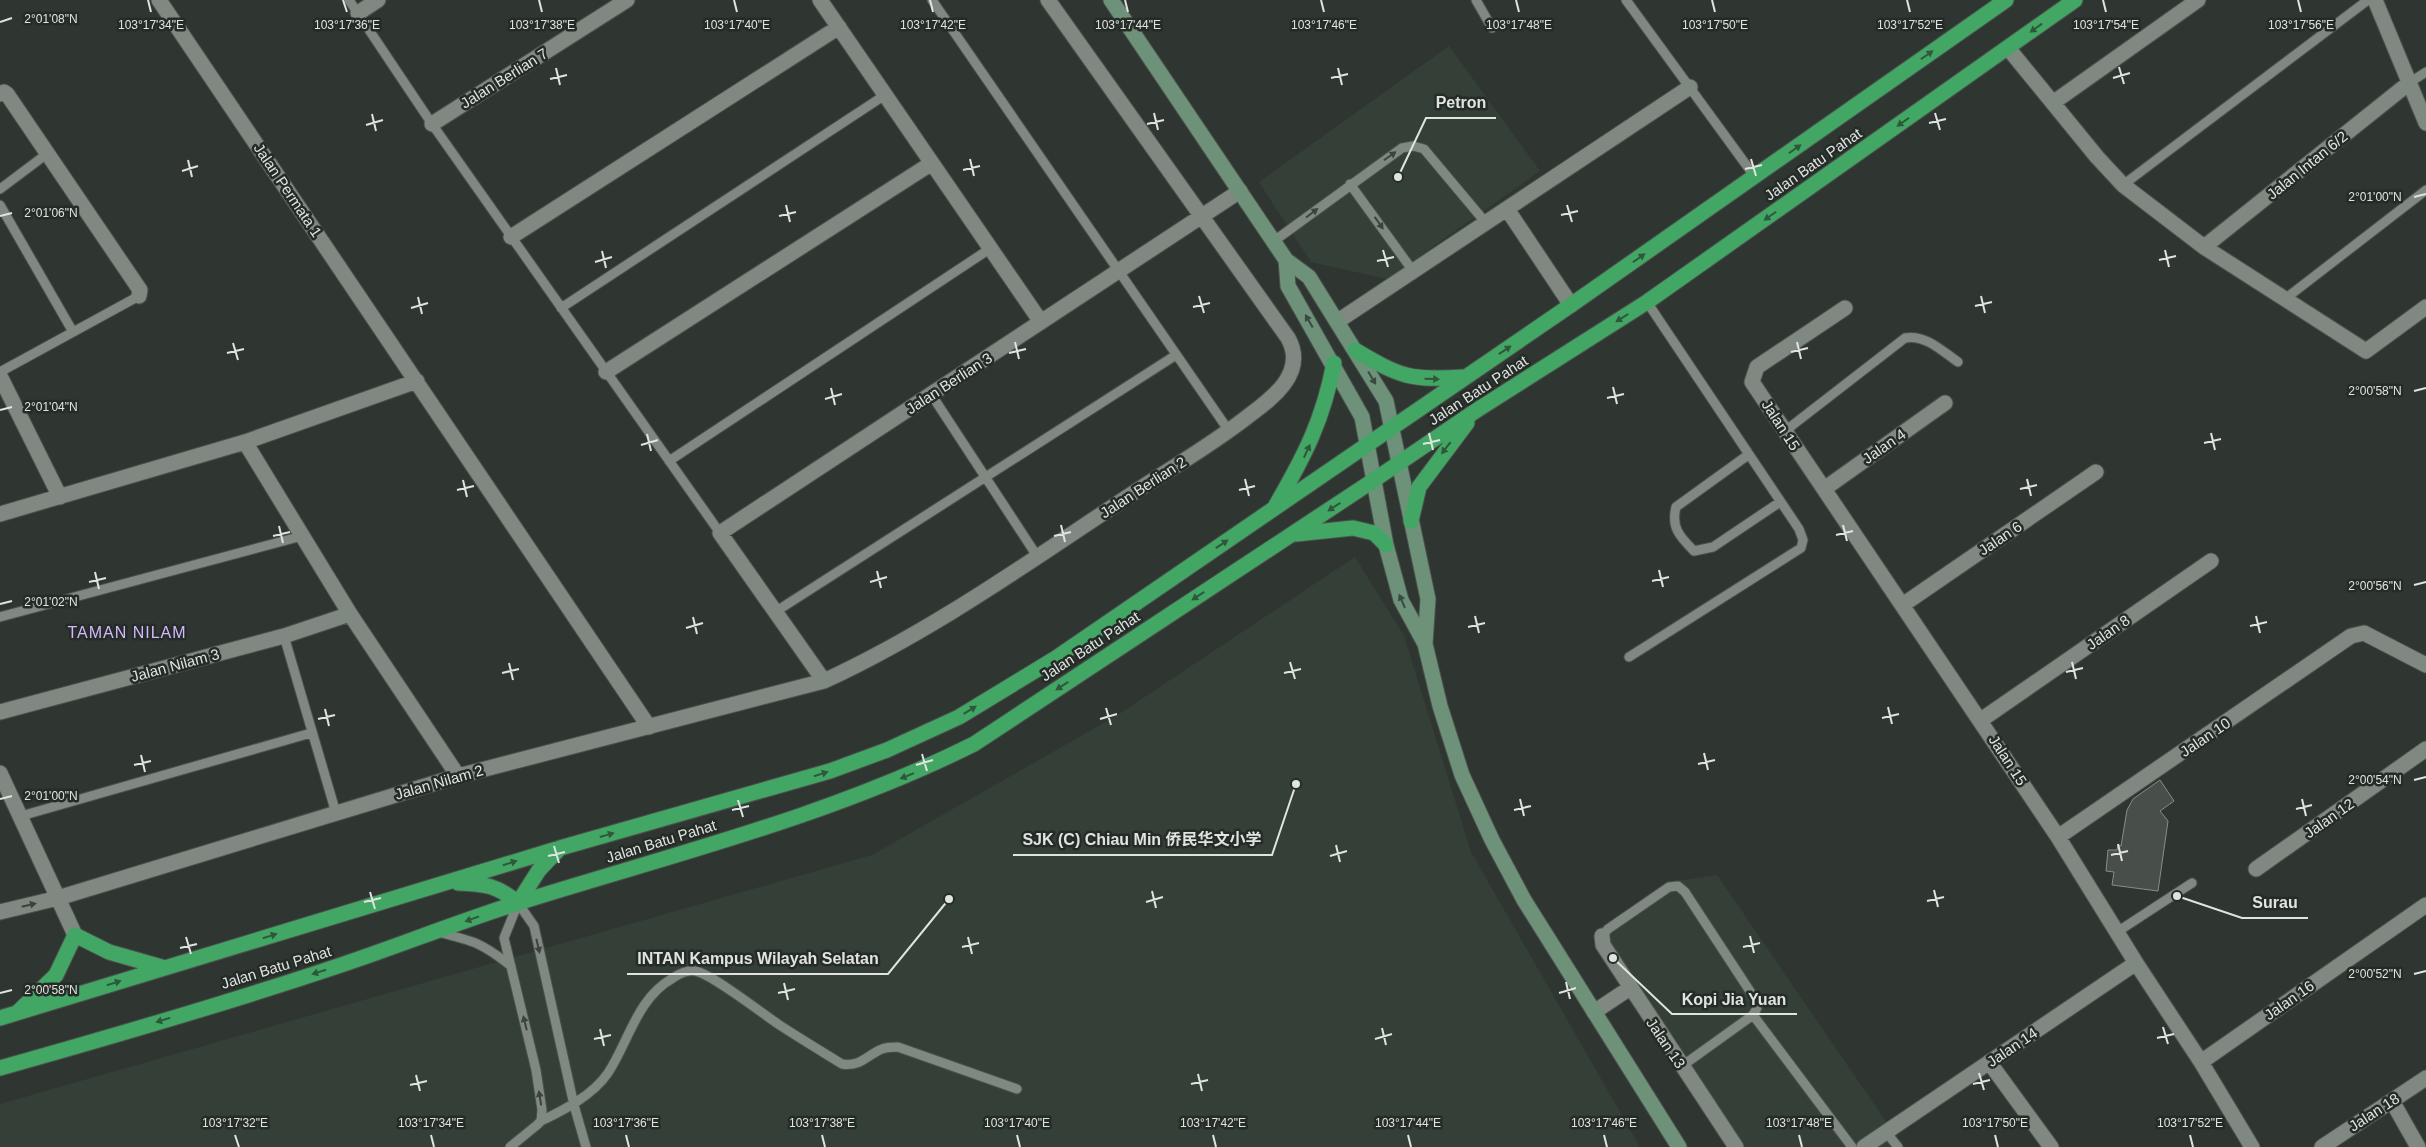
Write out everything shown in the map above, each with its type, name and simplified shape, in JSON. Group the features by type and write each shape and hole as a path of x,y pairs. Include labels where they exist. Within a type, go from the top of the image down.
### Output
{"highway":[{"name":"Jalan Batu Pahat","path":"0,1018 560,848 830,771 886,750 959,717 1056,658 1464,377 1571,306 2006,0"},
{"name":"Jalan Batu Pahat","path":"3,1067 332,968 518,903 770,826 854,797 922,770 974,744 1292,535 1477,410 1647,302 2075,0"},
{"path":"1355,350 1392,372 1411,378 1464,377"},
{"path":"1274,508 1314,437 1327,397 1334,363"},
{"path":"1411,522 1419,487 1437,460 1477,410"},
{"path":"1292,535 1353,528 1374,532 1386,545"},
{"path":"446,882 477,884 503,890 518,903 539,870 560,848"},
{"path":"17,1012 56,975 75,936 109,952 165,968"}],"street":[{"name":"Jalan Permata 1","path":"159,0 649,727"},
{"path":"358,13 378,0"},
{"name":"Jalan Berlian 7","path":"432,124 627,0"},
{"path":"820,0 1041,322"},
{"name":"Jalan Berlian 2","path":"824,681 868,660 1038,556 1229,431 1274,396 1284,384 1294,362 1293,348 1203,216 1048,0"},
{"path":"2054,102 2198,0"},
{"path":"2375,0 2426,123"},
{"path":"1112,1 1286,260 1309,277 1386,401 1428,599 1425,644"},
{"path":"511,237 839,28"},
{"path":"2008,48 2097,157 2123,185 2204,247 2366,351 2426,307"},
{"name":"Jalan Intan 6/2","path":"2204,247 2410,83"},
{"path":"1338,321 1690,87"},
{"path":"2,93 48,153 140,290 139,296"},
{"path":"606,372 932,163"},
{"name":"Jalan Berlian 3","path":"720,534 1240,191"},
{"path":"1507,209 1571,306"},
{"path":"1286,260 1288,286 1334,363 1362,417 1386,545 1400,600 1425,644 1440,706 1462,775 1492,840 1524,900 1679,1147"},
{"name":"Jalan 15","path":"1845,308 1758,367 1752,382 1904,604 2058,837 2136,963 2201,1062 2252,1147"},
{"path":"0,376 60,497"},
{"path":"0,514 245,442 417,381"},
{"name":"Jalan 4","path":"1824,489 1945,403"},
{"path":"245,442 350,614 458,776"},
{"name":"Jalan 6","path":"1904,604 2096,472"},
{"path":"720,534 824,681"},
{"name":"Jalan 8","path":"1981,720 2211,561"},
{"name":"Jalan Nilam 3","path":"0,712 284,636 350,614"},
{"name":"Jalan 10","path":"2058,837 2351,636 2364,633 2426,665"},
{"name":"Jalan Nilam 2","path":"0,912 58,898 458,776 824,681"},
{"name":"Jalan 12","path":"2256,869 2426,749"},
{"path":"0,773 75,936"},
{"name":"Jalan 16","path":"2201,1062 2426,905"},
{"name":"Jalan 13","path":"1602,936 1603,945 1630,988 1736,1147"},
{"name":"Jalan 14","path":"1864,1147 2136,963"},
{"path":"1594,1012 1630,988"},
{"path":"1988,1062 2051,1147"},
{"name":"Jalan 18","path":"2322,1147 2426,1078"},
{"path":"2392,1101 2418,1147"}],"lane":[{"path":"349,0 432,124 720,534"},
{"path":"932,0 1229,431"},
{"path":"1476,0 1492,28"},
{"path":"1626,0 1755,177"},
{"path":"2123,185 2368,0"},
{"path":"2410,83 2426,72"},
{"path":"561,308 885,95"},
{"path":"1274,241 1402,148 1414,146 1424,150 1486,223"},
{"path":"0,189 48,153"},
{"path":"1350,184 1414,271"},
{"path":"2285,299 2426,190"},
{"path":"0,205 73,332"},
{"path":"669,461 991,248"},
{"path":"0,372 139,296"},
{"path":"1629,657 1801,548 1803,540 1799,529 1647,302"},
{"path":"1785,431 1905,338 1915,336 1924,338 1958,362"},
{"path":"775,612 1176,355"},
{"path":"931,394 1038,556"},
{"path":"1748,455 1676,506 1673,520 1681,539 1694,551 1713,547 1780,502"},
{"path":"0,617 302,536"},
{"path":"284,636 336,813"},
{"path":"21,816 311,733"},
{"path":"2117,932 2192,883"},
{"path":"1602,936 1608,929 1669,887 1678,886 1685,892 1757,1002 1757,1008 1753,1015 1682,1066"},
{"path":"518,903 504,938 536,1070 542,1110 541,1121"},
{"path":"518,903 534,926 574,1105 586,1147"},
{"path":"436,932 487,946 511,966"},
{"path":"510,1147 541,1121 574,1105 607,1074 628,1030 648,1000 665,982 682,973 694,971 710,978 842,1064 861,1063 882,1049 898,1047 1017,1089"},
{"path":"1753,1015 1852,1147"},
{"path":"1886,1132 1898,1147"}],"shaded area":[{"path":"1449,46 1540,171 1387,279 1311,262 1259,182"},
{"path":"1355,557 1404,636 1471,852 1640,1147 0,1147 0,1104 872,855 1118,715"},
{"path":"1717,875 1904,1147 1730,1147 1598,951 1597,930 1670,882"}],"building":[{"path":"2160,780 2174,801 2160,811 2168,821 2158,891 2112,885 2114,872 2106,871 2108,850 2117,850 2118,845 2121,846 2127,810 2133,799"}],"place":[{"name":"Petron","path":"1398,177"},
{"name":"SJK (C) Chiau Min 侨民华文小学","path":"1296,784"},
{"name":"Surau","path":"2177,896"},
{"name":"INTAN Kampus Wilayah Selatan","path":"949,899"},
{"name":"Kopi Jia Yuan","path":"1613,958"}],"district":[{"name":"TAMAN NILAM","path":"127,632"}]}
